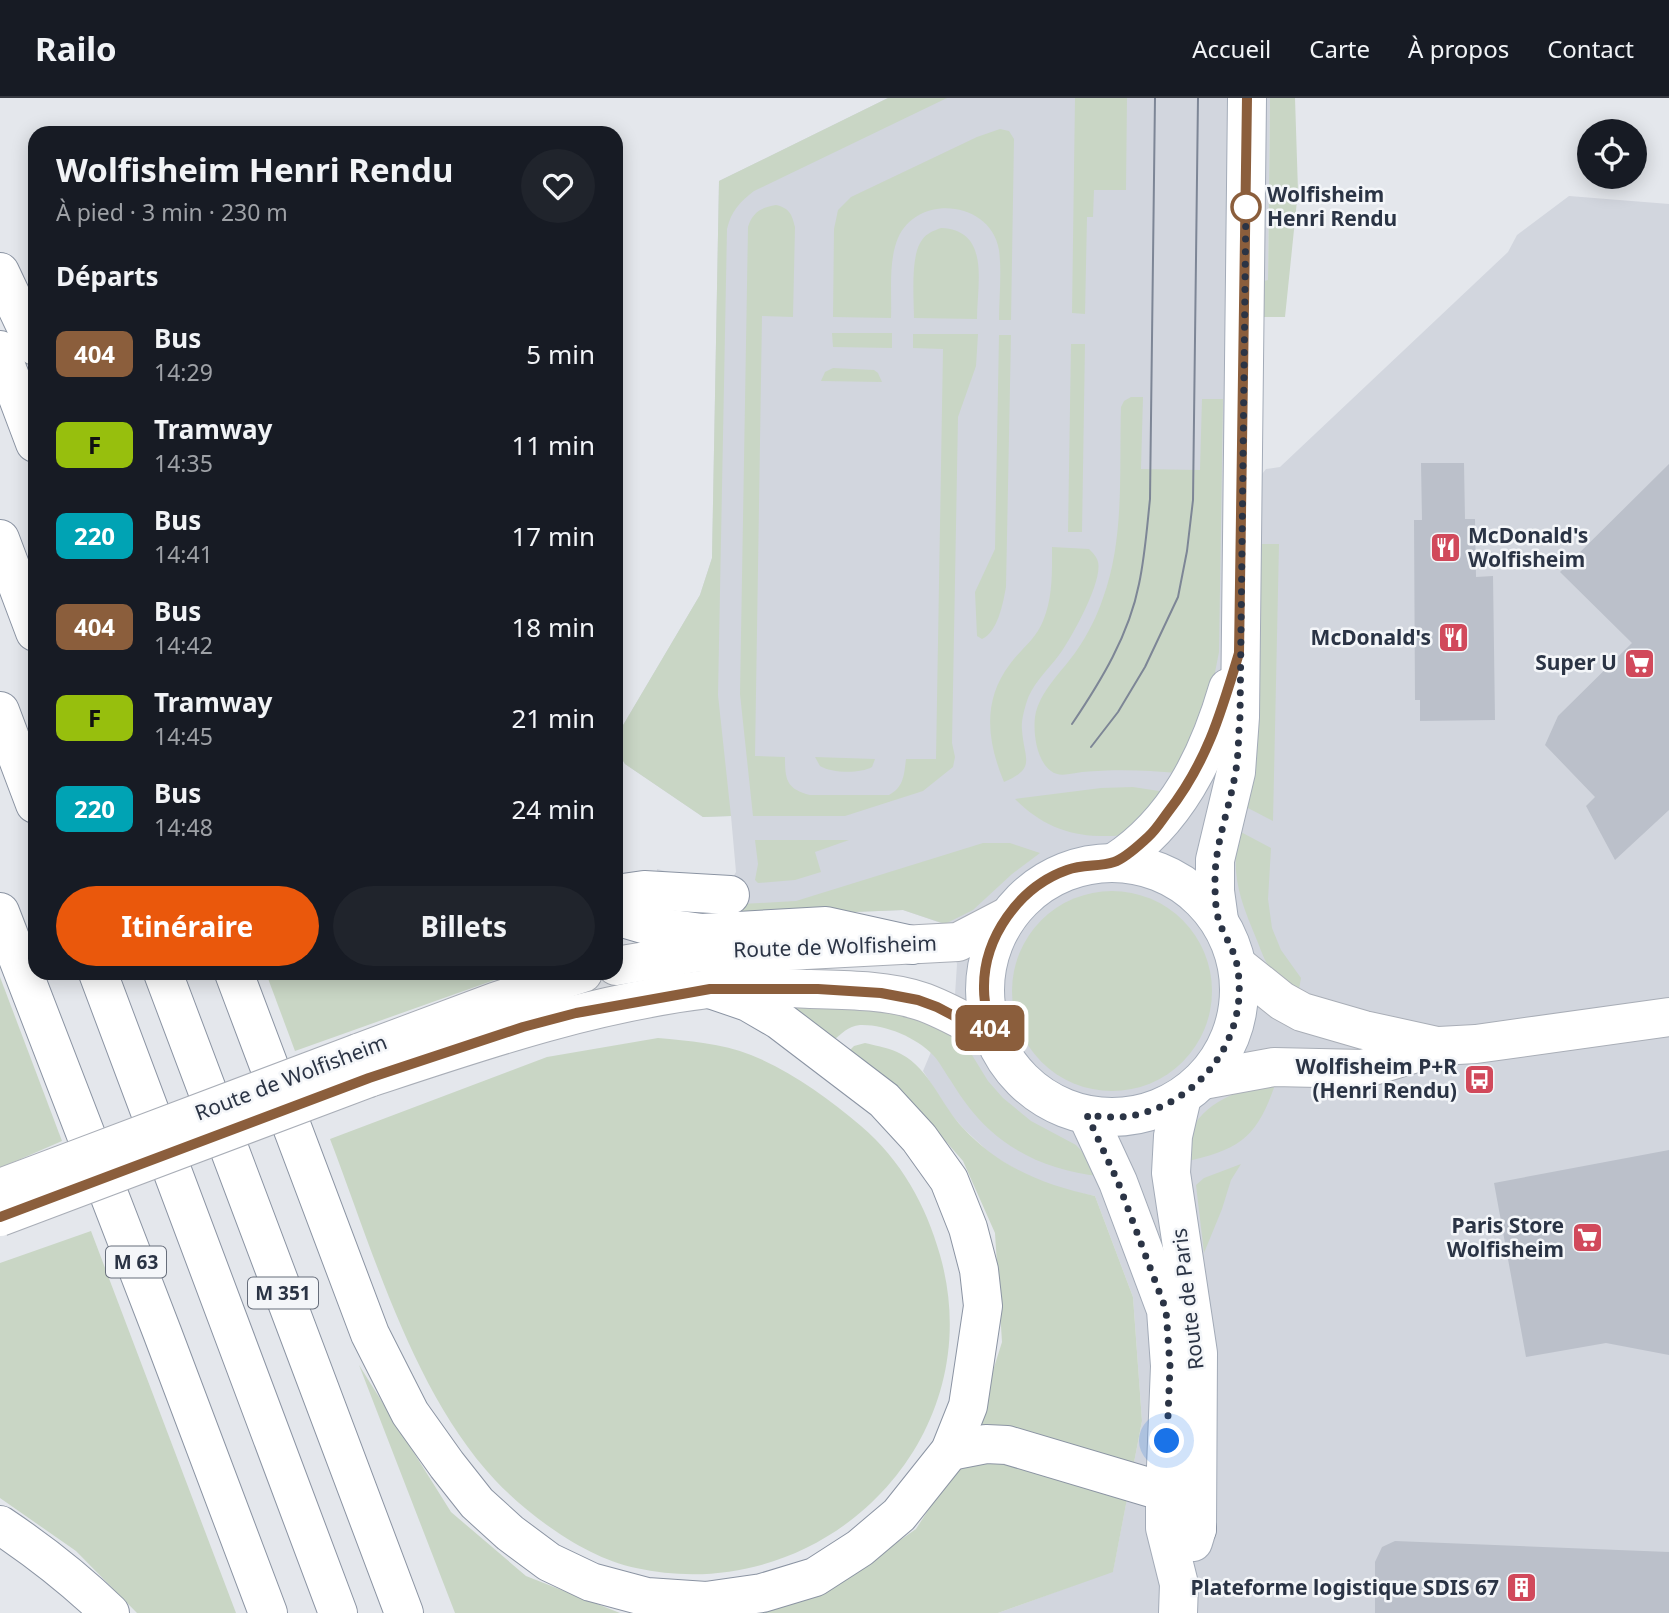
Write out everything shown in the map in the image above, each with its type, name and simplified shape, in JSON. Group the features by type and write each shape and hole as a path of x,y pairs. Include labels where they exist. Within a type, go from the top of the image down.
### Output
{"main road":[{"path":"1219,920 1215,860 1236,772 1240,717 1247,98"},
{"path":"0,272 28,331"},
{"path":"0,350 28,424"},
{"path":"0,539 28,613"},
{"path":"1115,862 1151,835 1186,788 1200,764 1220,715 1239,653"},
{"path":"0,711 28,785"},
{"path":"1115,862 1151,869 1186,886 1203,901 1219,920 1230,943 1237,965 1239,990 1233,1028 1218,1061 1192,1088 1160,1108 1113,1118 1087,1115 1064,1108 1040,1095 1021,1080 992,1036 986,1012 984,986 987,961 995,936 1007,916 1024,897 1043,882 1066,870 1115,862"},
{"path":"623,893 644,890 730,895"},
{"name":"M 63","path":"0,912 158,1319 268,1613"},
{"name":"Route de Wolfisheim","path":"623,965 694,953 958,942 1007,916"},
{"path":"623,918 650,926 702,933 825,926 912,945"},
{"path":"1237,965 1282,1001 1302,1012 1364,1030 1439,1046"},
{"name":"M 351","path":"101,980 338,1613"},
{"name":"M 351","path":"166,980 404,1613"},
{"path":"237,980 370,1334 410,1413 477,1503 548,1562 591,1582 647,1597 706,1601 762,1593 815,1577 860,1548 899,1515 950,1451 968,1406 983,1306 979,1270 968,1228 949,1180 919,1138 884,1100 779,1020 748,1002 710,989"},
{"name":"Route de Wolfisheim","path":"0,1217 364,1065 496,1001 561,980"},
{"name":"Route de Wolfisheim","path":"0,1188 364,1065 576,1013 710,989 778,988 881,993 918,1000 937,1007 992,1036"},
{"path":"1192,1088 1274,1067 1363,1069 1439,1046 1476,1044 1669,1017"},
{"name":"Route de Paris","path":"1179,1598 1197,1529 1198,1353 1171,1173 1173,1136 1192,1088"},
{"name":"Route de Paris","path":"1087,1115 1118,1182 1166,1310 1170,1366 1165,1528 1179,1598"},
{"path":"950,1451 986,1444 1007,1445 1165,1492 1184,1505 1197,1529"},
{"path":"0,1525 28,1544 110,1613"}],"shaded area":[{"path":"888,98 1270,98 1268,281 1264,281 1262,474 1266,469 1280,467 1508,252 1517,235 1569,196 1669,204 1669,1613 998,1613 1113,1571 1142,1421 1133,1297 1095,1196 1064,1190 1031,1178 993,1156 950,1113 923,1071 955,995 957,964 944,924 903,910 703,918 656,902 657,869 721,885 731,881 736,872 731,816 703,817 623,760 623,725 700,595 712,558 719,181"}],"green space":[{"path":"888,98 947,98 754,191 744,199 731,217 727,229 718,695 731,816 703,817 625,764 623,725 700,595 712,558 719,181"},
{"path":"1075,98 1127,98 1126,190 1094,190 1093,217 1087,217 1085,314 1072,313"},
{"path":"1270,98 1295,98 1298,191 1285,317 1264,317 1264,281 1268,280"},
{"path":"1000,129 1009,131 1014,139 1011,320 999,320 1000,258 993,234 983,221 969,213 953,209 937,209 921,214 908,224 898,238 892,267 891,318 833,317 834,229 838,210 851,197 977,137"},
{"path":"776,205 789,212 795,227 793,317 762,316 755,756 785,757 788,782 802,793 889,795 900,784 906,759 936,759 943,349 913,348 913,334 978,334 976,366 958,417 953,767 923,791 845,816 753,816 740,694 748,227 758,211"},
{"path":"941,228 957,231 968,238 974,248 979,275 977,319 914,318 914,277 918,247 926,236"},
{"path":"832,333 892,333 892,348 833,347"},
{"path":"999,335 1011,335 1006,587 996,624 982,639 977,636 975,592 995,549"},
{"path":"1071,344 1085,344 1082,532 1068,532"},
{"path":"833,368 874,370 882,382 821,381 825,372"},
{"path":"1131,397 1143,397 1141,469 1200,470 1202,399 1223,399 1219,652 1208,708 1178,773 1118,770 1058,774 1046,767 1039,754 1035,739 1035,717 1046,690 1088,631 1101,605 1110,575 1120,503 1121,407 1124,401"},
{"path":"1260,544 1279,544 1273,821 1246,807"},
{"path":"1052,547 1089,549 1097,560 1096,582 1071,636 1028,697 1022,724 1025,767 1004,782 991,736 991,707 1001,678 1043,621 1050,594"},
{"path":"815,757 875,759 872,767 846,772 820,766"},
{"path":"1133,787 1165,794 1136,828 1115,836 1087,835 1053,826 1033,815 1015,799 1101,788"},
{"path":"1239,831 1271,848 1268,899 1272,928 1281,950 1301,978 1298,995 1270,969 1245,911 1236,873"},
{"path":"755,840 849,840 815,852 821,872 795,880 758,883 755,880 758,864"},
{"path":"983,843 1010,843 1040,853 1012,874 973,910 945,924 903,910 703,918 656,902 706,906 796,901"},
{"path":"1112,891 1150,899 1167,908 1182,921 1195,936 1204,953 1212,991 1204,1029 1195,1046 1182,1061 1167,1074 1150,1083 1112,1091 1074,1083 1057,1074 1042,1061 1029,1046 1020,1029 1012,991 1020,953 1029,936 1042,921 1057,908 1074,899"},
{"path":"0,977 62,1141 0,1168"},
{"path":"269,980 494,980 295,1051"},
{"path":"787,1002 919,1015 964,1042 988,1081 1003,1098 1031,1121 1076,1145 1090,1160 1099,1176 1042,1162 1003,1141 974,1114 933,1055 909,1037 889,1029 860,1025 848,1029 833,1041"},
{"path":"658,1038 717,1045 766,1061 822,1095 875,1139 910,1184 934,1236 940,1255 950,1324 941,1388 916,1447 878,1497 828,1536 769,1563 705,1574 636,1568 598,1555 541,1521 495,1480 466,1445 418,1363 379,1273 330,1139 547,1057"},
{"path":"865,1043 893,1050 911,1061 928,1078 963,1128 1007,1164 1040,1180 1095,1196 1133,1297 1142,1421 1113,1572 998,1613 761,1613 829,1590 916,1529 969,1447 1002,1342 995,1233 963,1161 898,1087 848,1052 854,1046"},
{"path":"1276,1082 1262,1116 1244,1138 1220,1152 1184,1162 1190,1135 1204,1113 1238,1092"},
{"path":"1241,1164 1231,1180 1204,1253 1196,1185 1204,1178"},
{"path":"91,1231 236,1613 137,1613 76,1551 0,1498 0,1263"},
{"path":"359,1365 451,1512 526,1576 620,1613 455,1613"}],"building":[{"name":"McDonald's","path":"1421,463 1464,463 1465,519 1475,519 1476,577 1493,576 1495,720 1420,721 1420,700 1415,700 1414,520 1422,520"},
{"name":"Super U","path":"1669,464 1669,810 1615,860 1586,806 1595,797 1545,745 1558,716 1632,643 1560,572"},
{"name":"Paris Store Wolfisheim","path":"1669,1150 1669,1355 1606,1343 1526,1357 1494,1183"},
{"name":"Plateforme logistique SDIS 67","path":"1395,1541 1669,1552 1669,1613 1375,1613 1375,1562 1382,1547"}],"tram line":[{"path":"1072,724 1121,639 1134,603 1144,552 1150,499 1155,98"},
{"path":"1091,747 1118,712 1145,667 1178,597 1187,551 1193,500 1198,98"}],"bus line":[{"name":"404","path":"0,1217 369,1078 523,1027 576,1013 710,989 818,989 881,993 918,1000 992,1036 986,1012 984,986 987,961 995,936 1007,916 1024,897 1043,882 1066,870 1115,862 1151,835 1186,788 1200,764 1220,715 1239,653 1247,98"}],"place":[{"name":"Wolfisheim Henri Rendu","path":"1246,207"},
{"name":"McDonald's Wolfisheim","path":"1445,548"},
{"name":"McDonald's","path":"1454,638"},
{"name":"Super U","path":"1640,663"},
{"name":"Wolfisheim P+R (Henri Rendu)","path":"1480,1079"},
{"name":"Paris Store Wolfisheim","path":"1587,1238"},
{"name":"Plateforme logistique SDIS 67","path":"1522,1588"}],"route":[{"path":"1167,1441 1170,1366 1166,1310 1118,1182 1087,1115 1113,1118 1137,1115 1182,1097 1203,1080 1218,1061 1229,1040 1236,1016 1239,990 1237,965 1219,920 1215,860 1236,772 1240,717 1246,201 1246,207"}]}
